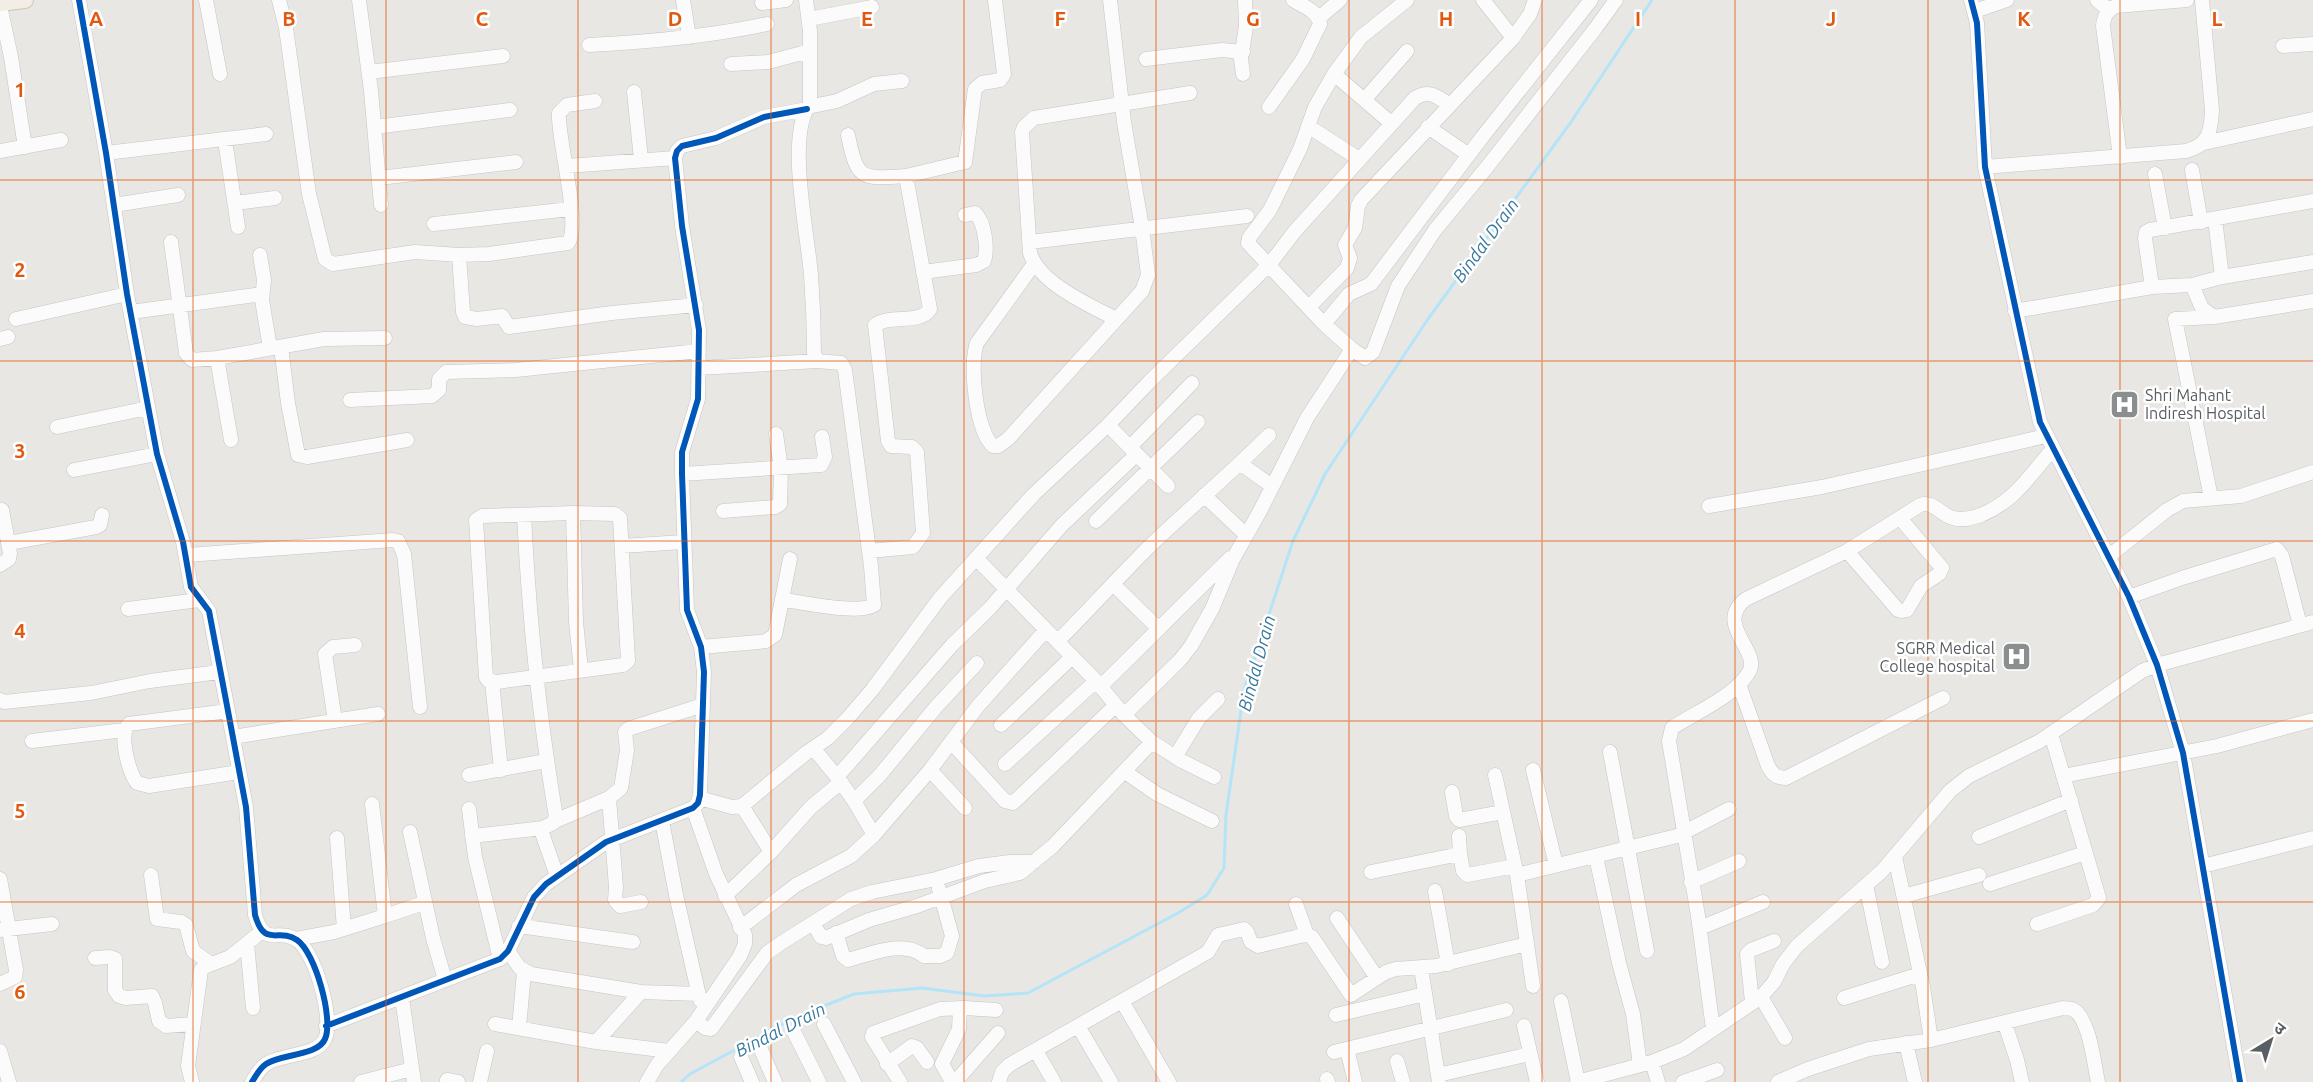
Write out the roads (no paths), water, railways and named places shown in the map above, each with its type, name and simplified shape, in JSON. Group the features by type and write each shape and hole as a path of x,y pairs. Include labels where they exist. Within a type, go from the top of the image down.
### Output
{"main road":[{"path":"0,5 25,0"}],"street":[{"path":"79,0 106,153 127,294 157,454 187,555 191,587 209,611 239,772 251,853 255,915 261,932 268,936 296,939 344,929 424,903"},
{"path":"206,0 220,75"},
{"path":"279,0 295,87 309,194 325,259 333,264 415,252 459,255 564,245 571,240 572,235 567,166 559,113 567,105 595,101"},
{"path":"359,0 375,127 381,205"},
{"path":"683,0 689,37"},
{"path":"762,3 786,0"},
{"path":"806,0 810,51 808,108 801,132 800,161 812,278 814,353 817,361"},
{"path":"848,135 854,163 860,171 872,179 906,176 965,162 975,89 982,83 1000,80 1004,74 995,0"},
{"path":"1034,264 977,343 973,354 973,381 984,435 993,446 1004,443 1142,291 1148,275 1122,104 1110,0"},
{"path":"1243,74 1241,64 1246,26 1245,0"},
{"path":"1269,107 1310,48 1320,24 1319,18 1314,13 1293,0"},
{"path":"1319,18 1340,0"},
{"path":"1407,0 1361,37 1334,74 1315,107 1292,166 1270,210 1249,238 1248,243 1324,324 1365,358 1373,352 1398,286 1435,230 1596,29 1616,0"},
{"path":"1483,0 1512,38"},
{"path":"1309,307 1347,268 1350,258 1345,245 1355,228 1361,200 1512,38 1530,14 1536,0"},
{"path":"1324,324 1349,294 1371,284 1591,0"},
{"path":"2007,0 1973,6 1985,167 2015,311 2038,414 2046,436 2128,595 2157,665 2183,753 2240,1082"},
{"path":"2097,0 2109,10"},
{"path":"2120,157 2103,26 2104,16 2116,6 2187,0"},
{"path":"2202,0 2212,110 2211,126 2204,143"},
{"path":"0,5 11,57 25,147"},
{"path":"809,19 872,8"},
{"path":"589,45 689,37 767,24"},
{"path":"2283,46 2313,44"},
{"path":"1146,59 1222,50 1243,52"},
{"path":"731,64 768,62 810,51"},
{"path":"1365,99 1407,51"},
{"path":"369,72 503,56"},
{"path":"1334,74 1391,123"},
{"path":"643,1082 699,1015 743,949 746,940 725,896 696,803 704,672 701,647 687,610 683,542 682,452 698,399 699,351 696,305 682,226 675,158 682,146 716,138 764,117 837,101 874,84 902,81"},
{"path":"634,92 641,159"},
{"path":"1116,319 1075,297 1041,272 1034,264 1030,242 1022,132 1034,118 1190,93"},
{"path":"327,1026 402,998 504,955 538,891 611,839 662,820 696,803 742,806 806,753 814,749 848,719 940,598 1034,494 1108,425 1269,265 1295,231 1415,98 1424,93 1431,93 1450,105"},
{"path":"375,127 510,110"},
{"path":"1985,167 2186,151 2196,149 2204,143 2313,119"},
{"path":"1308,126 1359,159"},
{"path":"1428,127 1469,155"},
{"path":"106,153 266,135"},
{"path":"0,151 61,140"},
{"path":"225,140 238,227"},
{"path":"567,166 675,158"},
{"path":"379,178 516,162"},
{"path":"2192,170 2201,222"},
{"path":"2155,174 2165,228"},
{"path":"869,551 913,547 923,533 917,452 912,447 888,444 875,329 875,324 879,322 922,316 928,312 930,306 906,176"},
{"path":"114,205 178,195"},
{"path":"235,203 275,198"},
{"path":"2152,287 2145,238 2150,230 2313,201"},
{"path":"434,224 570,209"},
{"path":"923,272 976,265 984,261 985,247 980,218 975,213 965,215"},
{"path":"1030,242 1247,216"},
{"path":"2215,219 2222,277"},
{"path":"171,242 188,358 198,360 217,358 338,338 385,338"},
{"path":"260,255 264,280 262,294 276,348 298,455 307,458 407,440"},
{"path":"459,255 465,317 477,319 502,316 509,327 612,313 696,305"},
{"path":"2015,311 2152,287 2192,285 2222,277 2313,262"},
{"path":"2192,285 2202,308 2214,317"},
{"path":"16,319 127,294"},
{"path":"131,312 262,294"},
{"path":"2211,498 2175,319 2214,317 2313,301"},
{"path":"951,742 998,795 1005,801 1013,803 1180,660 1191,646 1212,609 1238,550 1307,418 1352,349"},
{"path":"350,400 432,396 439,390 439,379 446,372 516,370 699,351"},
{"path":"217,358 231,440"},
{"path":"699,368 817,361 841,363 845,370 874,604 871,607 851,608 783,600"},
{"path":"725,896 771,852 811,807 839,780 952,645 1006,590 1192,383"},
{"path":"57,428 148,408"},
{"path":"1096,521 1197,422"},
{"path":"1108,425 1168,486"},
{"path":"723,511 779,506 781,469 776,434"},
{"path":"1058,641 1151,544 1269,435"},
{"path":"1709,506 1822,487 2046,436"},
{"path":"682,474 821,465 825,458 822,437"},
{"path":"1713,1029 1700,928 1672,761 1670,734 1672,728 1716,702 1743,678 1751,662 1737,634 1734,619 1738,607 1741,602 1847,550 1925,503 1960,520 1998,508 2016,493 2053,449"},
{"path":"74,470 157,454"},
{"path":"1240,464 1272,486"},
{"path":"2108,556 2174,505 2183,501 2230,498 2252,493 2313,472"},
{"path":"1204,495 1246,535"},
{"path":"0,565 5,563 10,556 2,510"},
{"path":"573,513 576,622 581,670"},
{"path":"492,682 623,665 628,661 622,546 618,514 482,516 476,520 486,677 492,682 501,770"},
{"path":"9,543 96,527 100,525 102,515"},
{"path":"524,515 528,596 546,760 549,824 542,833 557,876"},
{"path":"1847,550 1898,610 1907,610 1921,586 1939,574 1942,568 1900,518"},
{"path":"187,555 398,541 404,554 420,707"},
{"path":"622,546 683,542"},
{"path":"1561,1001 1578,1082 1646,1063 1684,1049 1756,1000 1774,982 1783,964 1797,946 1895,857 1950,791 1961,782 2025,750 2123,682 2157,665 2307,624 2282,555 2277,549 2128,595"},
{"path":"1005,764 1159,629 1238,550"},
{"path":"701,647 758,642 772,638 777,630 790,559"},
{"path":"976,559 1058,641 1152,742 1174,757 1214,777"},
{"path":"1114,585 1159,629"},
{"path":"128,609 199,600"},
{"path":"740,928 796,885 851,856 874,835 930,770 978,706 1046,630"},
{"path":"335,721 325,654 333,647 355,645"},
{"path":"1001,725 1072,657"},
{"path":"854,801 977,663"},
{"path":"0,700 4,702 91,693 150,681 219,672"},
{"path":"1743,678 1768,766 1779,778 1786,778 1943,698"},
{"path":"1174,757 1199,718 1218,699"},
{"path":"472,836 549,824 609,798 617,792 622,783 627,750 625,736 628,729 703,705"},
{"path":"32,741 124,730 129,724 136,722 228,711"},
{"path":"233,737 378,714"},
{"path":"2063,776 2217,746 2313,720"},
{"path":"124,730 130,772 137,783 143,786 239,772"},
{"path":"2037,924 2097,902 2099,895 2051,734"},
{"path":"813,923 824,938 985,881 1020,873 1053,846 1152,742"},
{"path":"814,749 854,801 874,835"},
{"path":"1610,752 1647,951"},
{"path":"469,775 546,760"},
{"path":"930,770 965,808"},
{"path":"1533,770 1556,865"},
{"path":"1125,772 1157,794 1212,821"},
{"path":"1495,775 1516,871 1533,986"},
{"path":"1452,792 1455,816 1459,820 1503,812"},
{"path":"609,798 616,903 623,906 641,902"},
{"path":"1979,837 2071,800"},
{"path":"372,804 385,916"},
{"path":"742,806 771,852"},
{"path":"469,809 475,857 504,955 524,972 641,992 699,994"},
{"path":"1458,836 1463,871 1467,875 1516,871 1596,857 1684,834 1729,809"},
{"path":"662,820 676,895 699,994 699,1015 705,1028 711,1029 762,958 781,943 858,896 997,863 1034,862"},
{"path":"410,831 424,903 445,980"},
{"path":"337,838 344,929"},
{"path":"2203,866 2313,838"},
{"path":"1904,896 1984,879 2085,853"},
{"path":"1371,872 1460,855"},
{"path":"1596,857 1619,963 1646,1063 1658,1082"},
{"path":"1895,857 1920,974 1931,1040"},
{"path":"1691,882 1739,861"},
{"path":"151,874 157,919 181,922 186,925 194,951 211,964"},
{"path":"0,879 5,929 16,974 9,981 0,984"},
{"path":"836,933 843,956 848,960 896,948 917,951 924,956 944,955 947,953 952,936 936,879"},
{"path":"1866,885 1882,962"},
{"path":"1435,891 1448,964"},
{"path":"1700,928 1763,902"},
{"path":"1296,904 1307,935 1316,942 1351,995"},
{"path":"1337,918 1377,978"},
{"path":"5,929 52,924"},
{"path":"519,926 633,942"},
{"path":"999,1082 1005,1068 1208,952 1218,935 1244,929 1248,932 1251,942 1258,946 1307,935"},
{"path":"187,1081 199,976 203,968 230,957 261,932"},
{"path":"252,1082 262,1068 271,1061 308,1051 325,1039 327,1008 308,952 296,939"},
{"path":"1774,941 1751,950 1747,954 1756,1000 1785,1038"},
{"path":"247,944 253,1008"},
{"path":"1425,994 1331,1013 1351,995 1396,969 1448,964 1527,944"},
{"path":"95,957 115,959 115,990 119,996 126,998 152,996 159,1021 166,1026 193,1023"},
{"path":"1421,968 1438,1078 1530,1054"},
{"path":"519,1028 524,972"},
{"path":"1844,998 1920,974"},
{"path":"596,1042 641,992"},
{"path":"361,1082 413,1076 402,998"},
{"path":"1122,1001 1168,1082"},
{"path":"960,1008 959,1029 942,1064 954,1082 998,1033"},
{"path":"1778,1082 1840,1058 2005,1024 2063,1008 2073,1010 2082,1018 2087,1030 2095,1081"},
{"path":"900,1082 872,1037 873,1033 940,1009 996,1010"},
{"path":"1355,1082 1340,1051 1506,1010"},
{"path":"495,1024 596,1042 669,1051"},
{"path":"824,1024 854,1082"},
{"path":"2005,1024 2022,1082"},
{"path":"1078,1026 1111,1082"},
{"path":"1524,1026 1537,1082"},
{"path":"794,1032 819,1082"},
{"path":"1906,1043 1915,1082"},
{"path":"759,1045 773,1082"},
{"path":"887,1064 912,1046 917,1048 927,1062"},
{"path":"0,1051 9,1082"},
{"path":"480,1082 487,1051"},
{"path":"1036,1051 1054,1082"},
{"path":"741,1057 752,1082"},
{"path":"1397,1061 1403,1082"},
{"path":"1683,1082 1717,1070"}],"waterway":[{"name":"Bindal Drain","path":"681,1082 690,1074 794,1018 854,994 922,988 984,996 1028,993 1178,913 1207,895 1224,868 1226,815 1244,690 1293,541 1325,474 1428,319 1571,122 1652,0"}],"place":[{"name":"Shri Mahant Indiresh Hospital","path":"2124,404"},
{"name":"SGRR Medical College hospital","path":"2016,657"}]}
